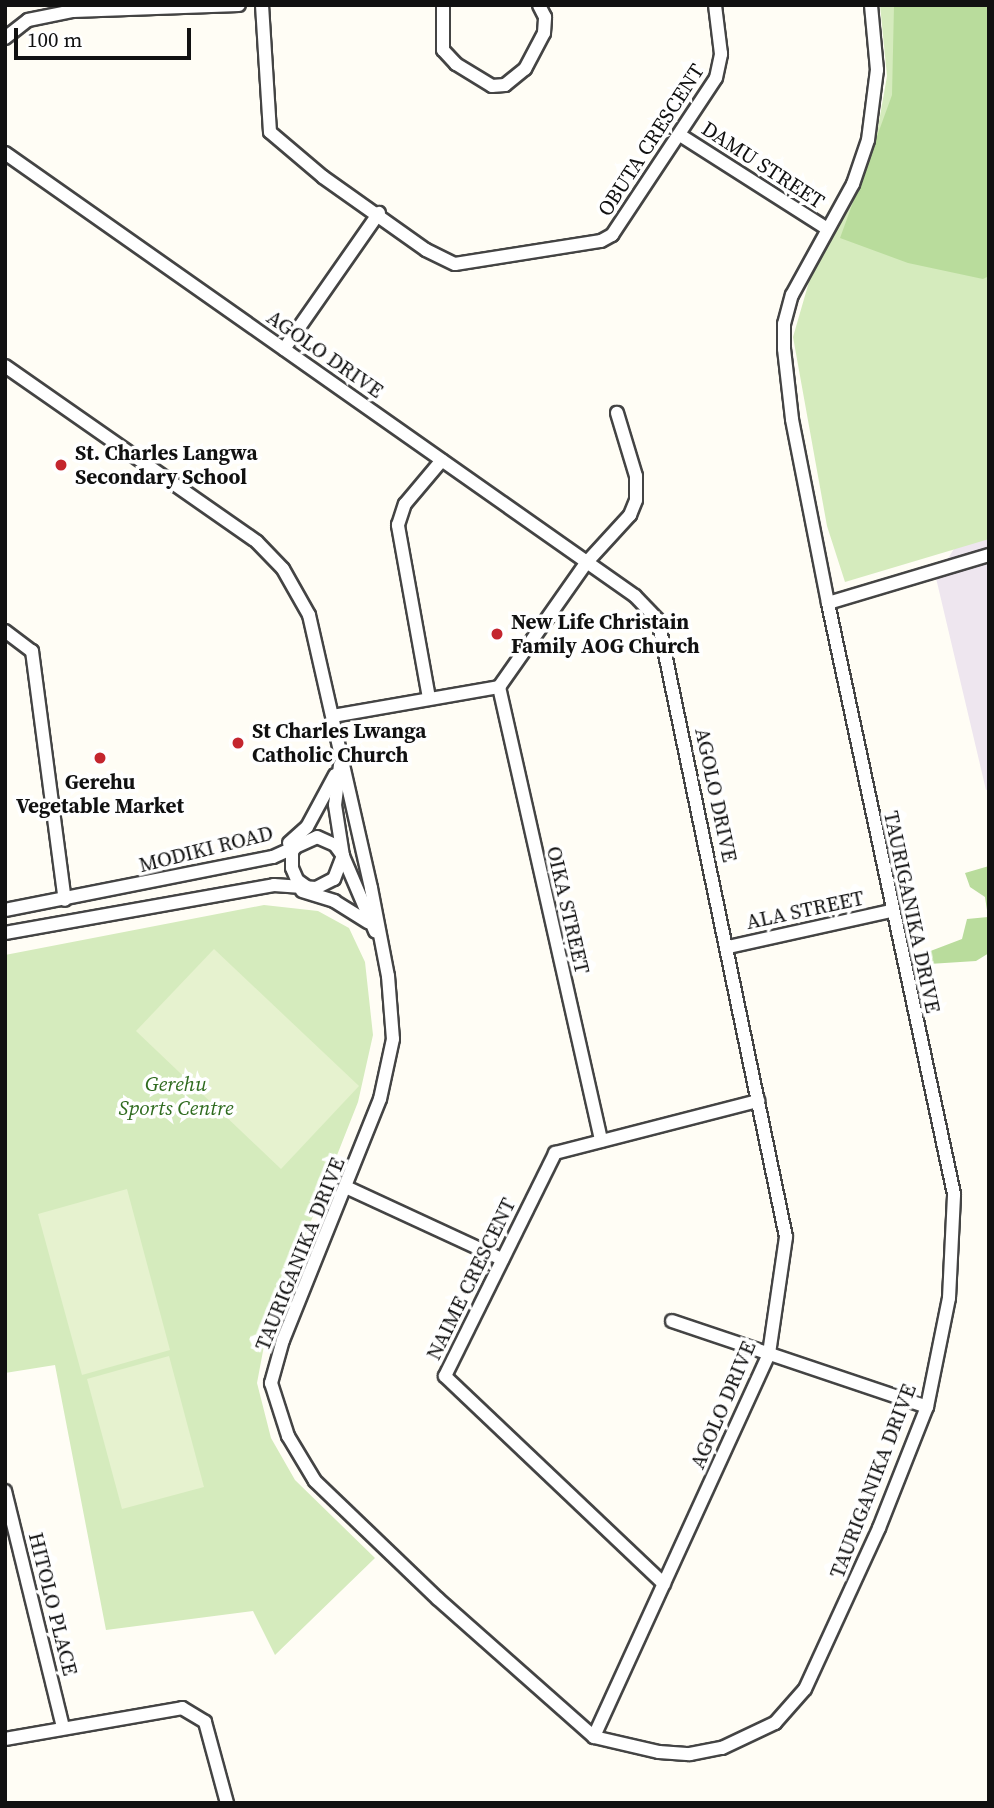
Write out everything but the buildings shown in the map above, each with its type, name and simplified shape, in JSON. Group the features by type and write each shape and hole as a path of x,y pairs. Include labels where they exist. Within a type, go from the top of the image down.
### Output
{"street":[{"path":"5,38 28,20 73,11 239,5"},
{"name":"OBUTA CRESCENT","path":"262,5 268,125 290,152 379,213 426,250 455,264 601,241 619,226 680,135 720,68 715,5"},
{"path":"443,5 443,50 465,71 492,86 505,85 525,69 544,33 545,17 539,5"},
{"name":"TAURIGANIKA DRIVE","path":"5,366 257,542 283,569 309,615 382,942 393,1039 380,1099 348,1188 283,1340 271,1383 288,1436 315,1481 438,1599 594,1737 618,1745 690,1754 722,1748 775,1723 804,1689 927,1407 949,1298 954,1194 891,911 828,603 792,419 784,349 784,324 792,295 825,228 853,184 868,140 877,70 871,5"},
{"name":"DAMU STREET","path":"680,135 825,228"},
{"name":"AGOLO DRIVE","path":"5,153 635,596 658,620 728,947 786,1237 769,1354 594,1737"},
{"path":"285,349 379,213"},
{"path":"333,716 499,687 587,562 630,515 638,491 617,413"},
{"path":"429,698 398,525 405,504 442,460"},
{"path":"828,603 989,555"},
{"path":"5,631 33,651 65,900"},
{"name":"OIKA STREET","path":"499,687 601,1141"},
{"path":"273,857 307,827 341,757"},
{"name":"TAURIGANIKA DRIVE","path":"341,757 335,805 343,856 359,901 382,942"},
{"name":"MODIKI ROAD","path":"5,910 273,857 298,843 317,837 335,845 343,856 334,879 308,888 274,885 5,933"},
{"path":"298,843 292,852 292,868 297,880 308,888"},
{"path":"293,888 334,901 367,920 382,942"},
{"name":"ALA STREET","path":"728,947 891,911"},
{"name":"NAIME CRESCENT","path":"664,1584 445,1376 555,1153 758,1101"},
{"path":"348,1188 502,1259"},
{"path":"672,1321 927,1407"},
{"name":"HITOLO PLACE","path":"5,1491 63,1727"},
{"path":"5,1739 169,1707 194,1712 205,1722 227,1803"}],"shaded area":[{"path":"989,282 989,789 986,790 936,578 957,544"}],"green space":[{"path":"880,5 989,5 989,539 845,582 827,526 793,337 813,268 870,173 887,76"},
{"path":"894,5 989,5 989,276 983,279 908,263 840,238 892,95"},
{"path":"989,866 989,953 976,961 929,964 920,955 962,939 967,919 988,917 985,897 970,887 965,873"},
{"name":"Gerehu Sports Centre","path":"264,905 318,911 349,928 365,962 373,1035 358,1102 266,1335 257,1383 271,1438 295,1480 375,1558 275,1655 253,1611 106,1630 55,1365 5,1373 5,955"},
{"path":"214,949 359,1086 281,1169 136,1031"},
{"path":"127,1189 170,1350 82,1375 38,1214"},
{"path":"169,1356 204,1487 122,1509 87,1379"}],"place":[{"name":"St. Charles Langwa Secondary School","path":"61,465"},
{"name":"New Life Christain Family AOG Church","path":"497,634"},
{"name":"St Charles Lwanga Catholic Church","path":"238,743"},
{"name":"Gerehu Vegetable Market","path":"100,758"}]}
